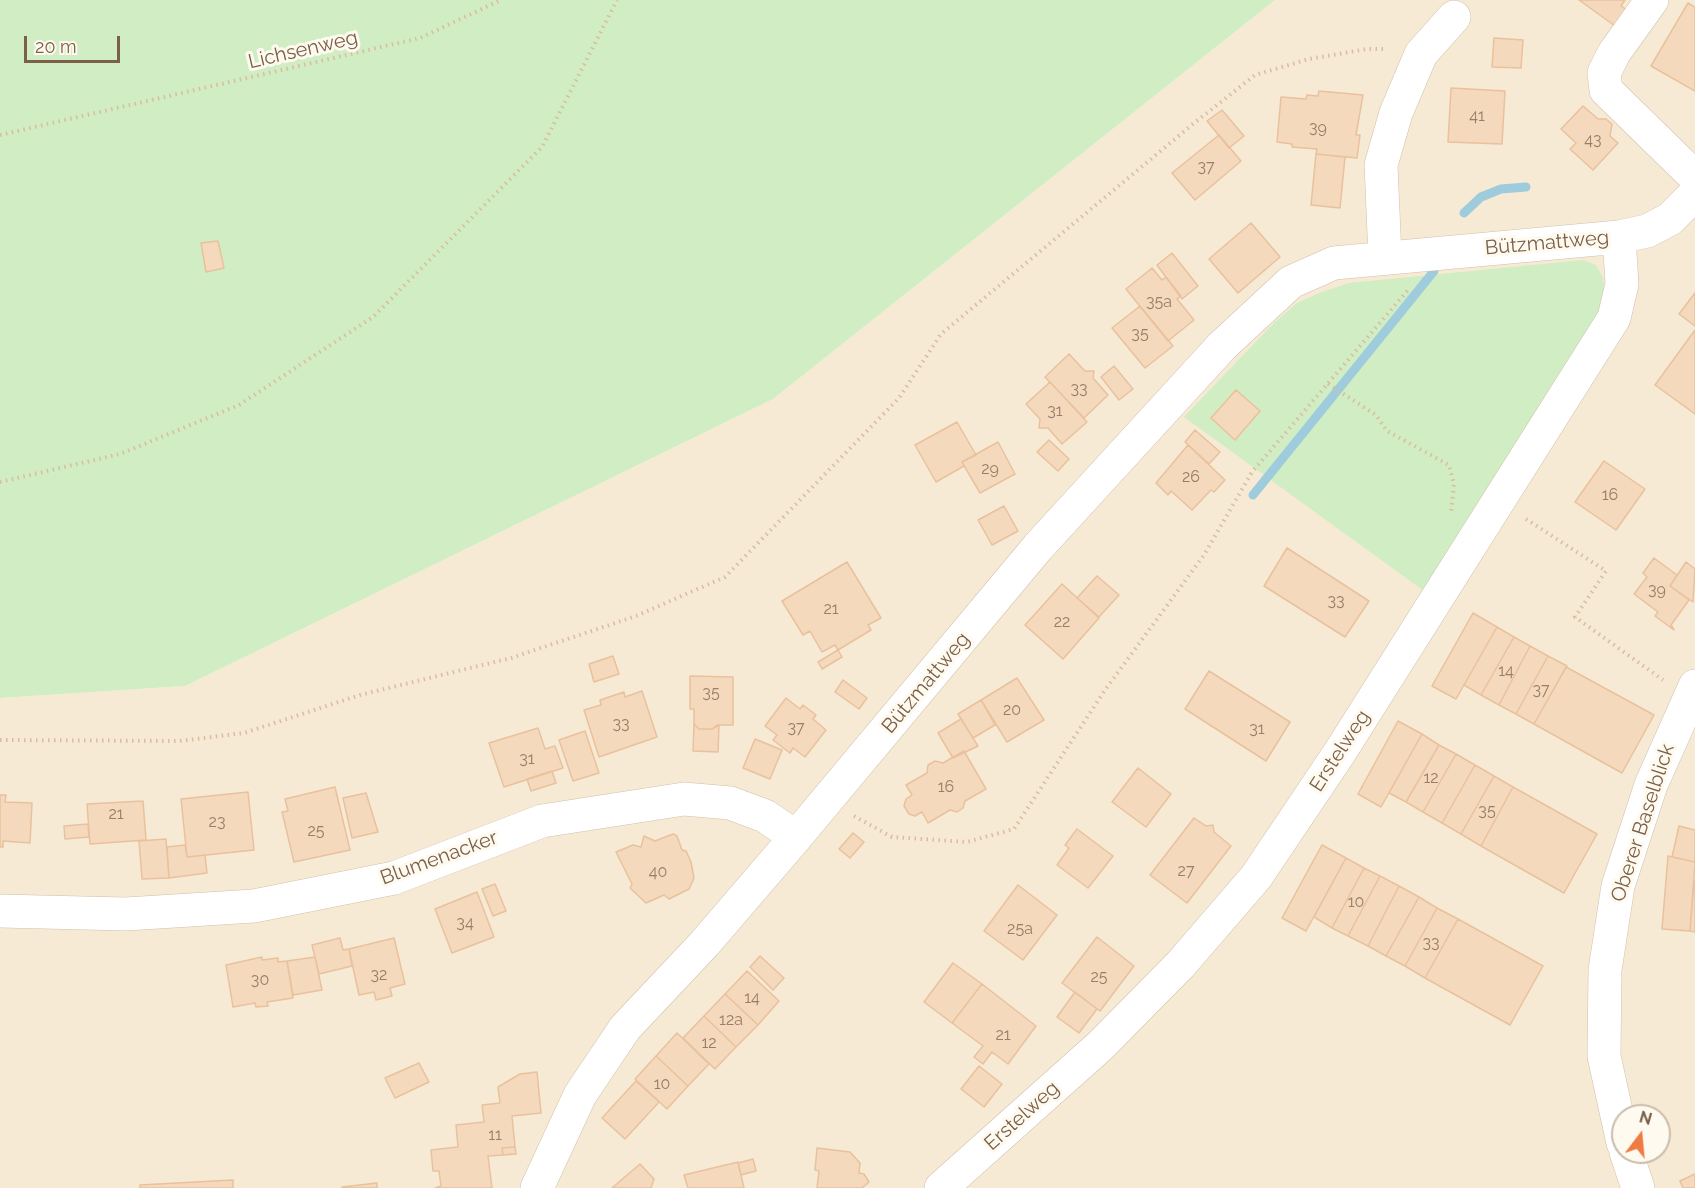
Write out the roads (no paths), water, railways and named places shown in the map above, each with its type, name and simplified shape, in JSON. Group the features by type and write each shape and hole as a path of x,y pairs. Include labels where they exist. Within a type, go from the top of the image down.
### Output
{"street":[{"path":"1652,0 1614,52 1604,73 1606,90 1695,177"},
{"path":"1385,257 1381,165 1396,113 1421,54 1454,17"},
{"name":"Bützmattweg","path":"537,1188 580,1095 625,1028 705,943 827,801 1038,547 1222,346 1291,282 1334,263 1619,237 1647,231 1670,219 1695,194"},
{"name":"Erstelweg","path":"941,1188 1100,1046 1181,964 1256,877 1340,752 1614,318 1622,285 1619,237"},
{"name":"Oberer Baselblick","path":"1614,1104 1604,1056 1605,970 1618,886 1652,785 1692,692"},
{"name":"Blumenacker","path":"0,911 126,914 254,906 394,878 542,821 684,799 730,803 765,816 796,837"},
{"path":"1630,1164 1638,1188"}],"waterway":[{"path":"1464,213 1481,197 1501,189 1526,187"},
{"path":"1253,495 1434,271"}]}
